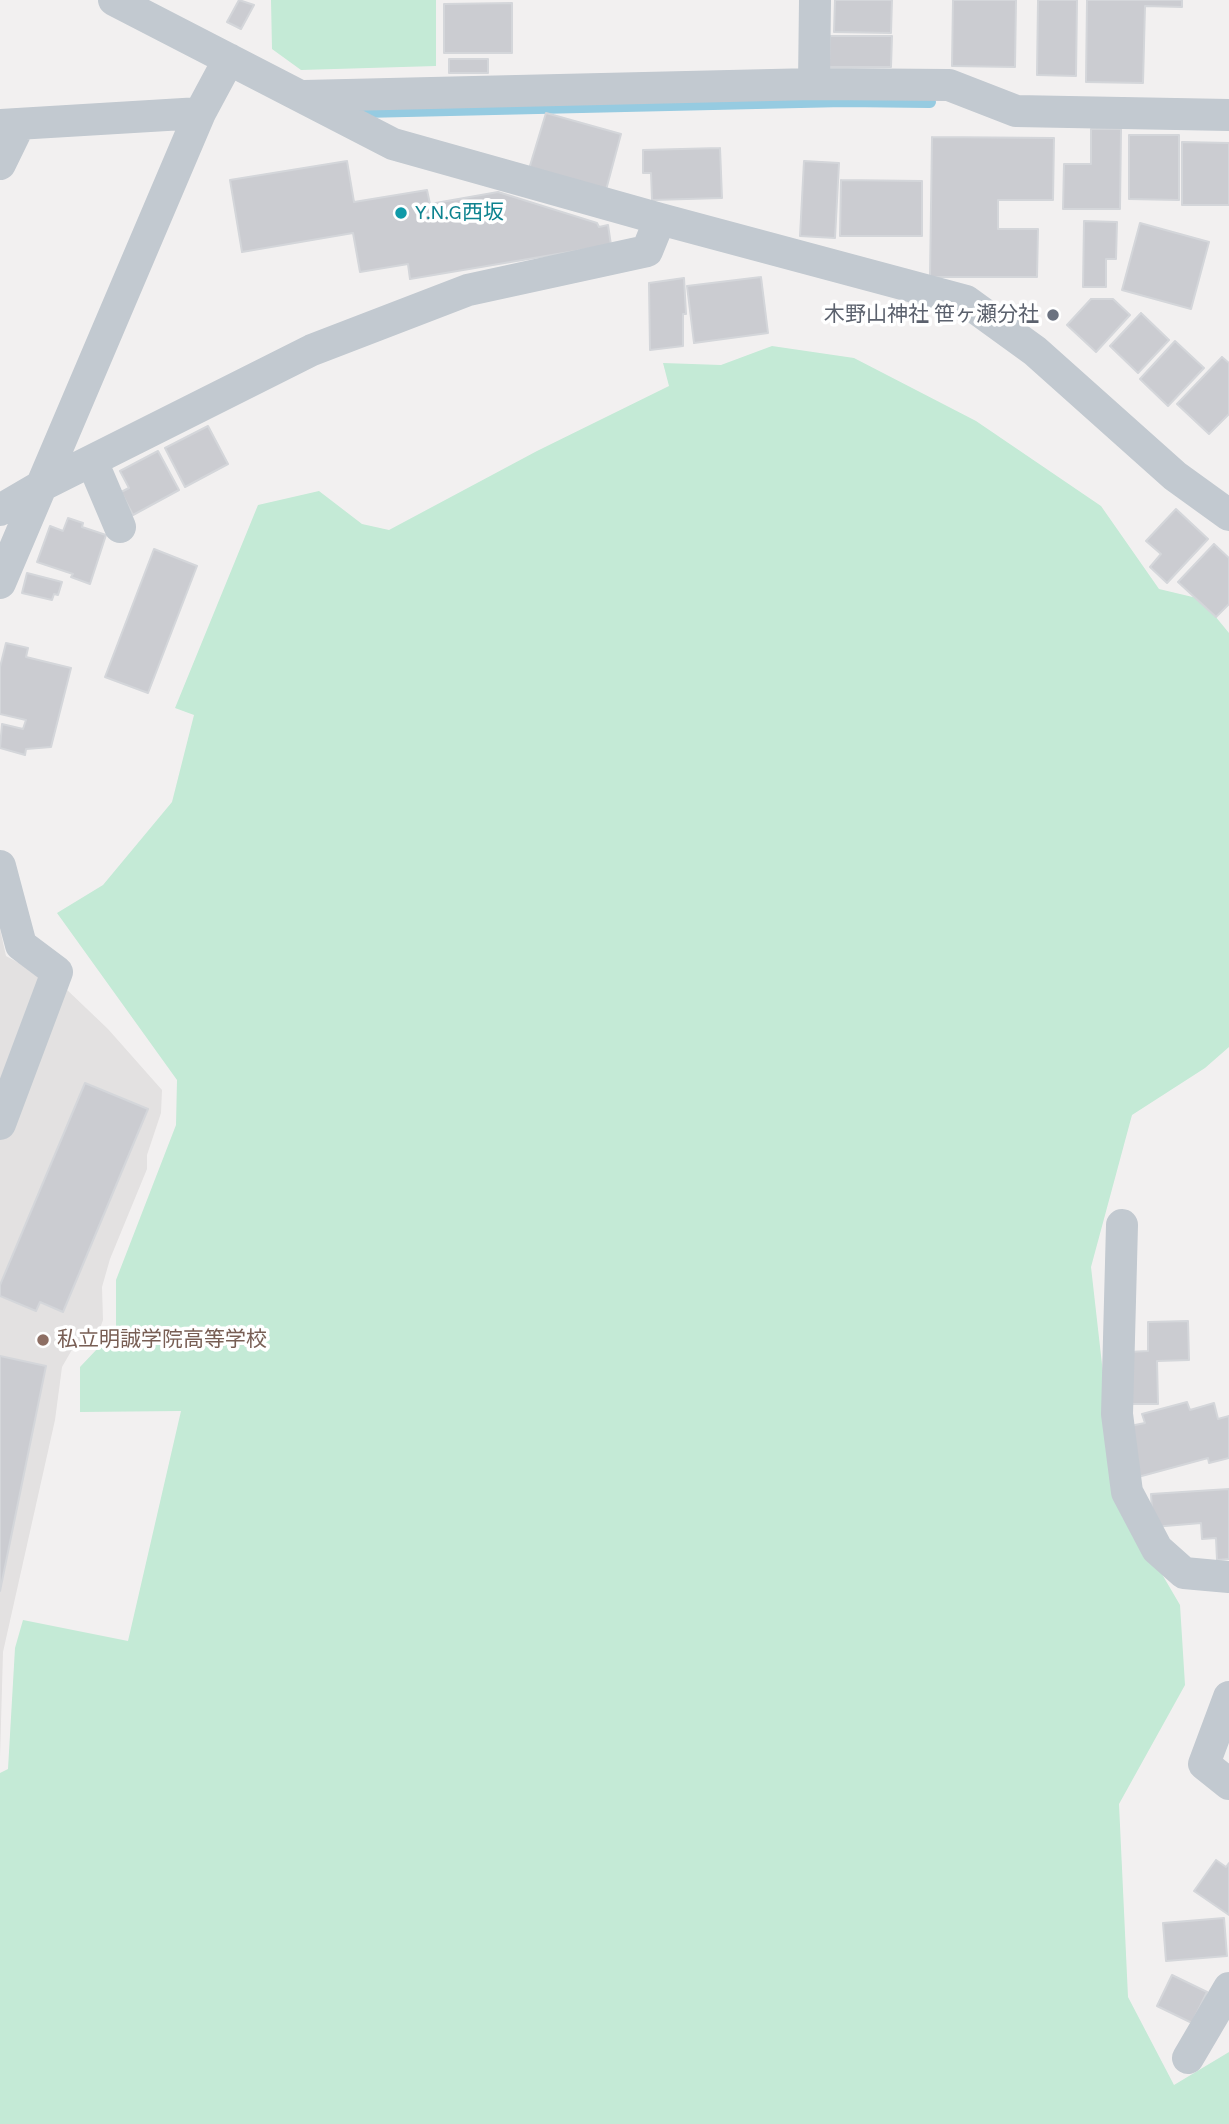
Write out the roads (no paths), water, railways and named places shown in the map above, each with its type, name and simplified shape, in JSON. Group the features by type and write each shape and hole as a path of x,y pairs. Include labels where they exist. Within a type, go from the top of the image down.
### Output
{"street":[{"path":"814,84 815,0"},
{"path":"124,3 393,144 966,301 1035,351 1175,476 1229,515"},
{"path":"0,583 200,113 229,59"},
{"path":"302,96 814,84 950,85 1016,111 1229,115"},
{"path":"9,137 200,113"},
{"path":"0,510 41,486 312,350 468,290 647,251 660,219"},
{"path":"92,461 120,527"},
{"path":"0,866 21,945 57,972 0,1124"},
{"path":"1122,1225 1117,1414 1127,1492 1157,1549 1184,1573 1229,1577"},
{"path":"1229,1697 1204,1764 1229,1784"},
{"path":"1188,2058 1229,1988"}],"waterway":[{"path":"363,112 844,101 930,102"}],"place":[{"name":"Y.N.G西坂","path":"401,213"},
{"name":"木野山神社 笹ヶ瀬分社","path":"1053,315"},
{"name":"私立明誠学院高等学校","path":"43,1340"}]}
